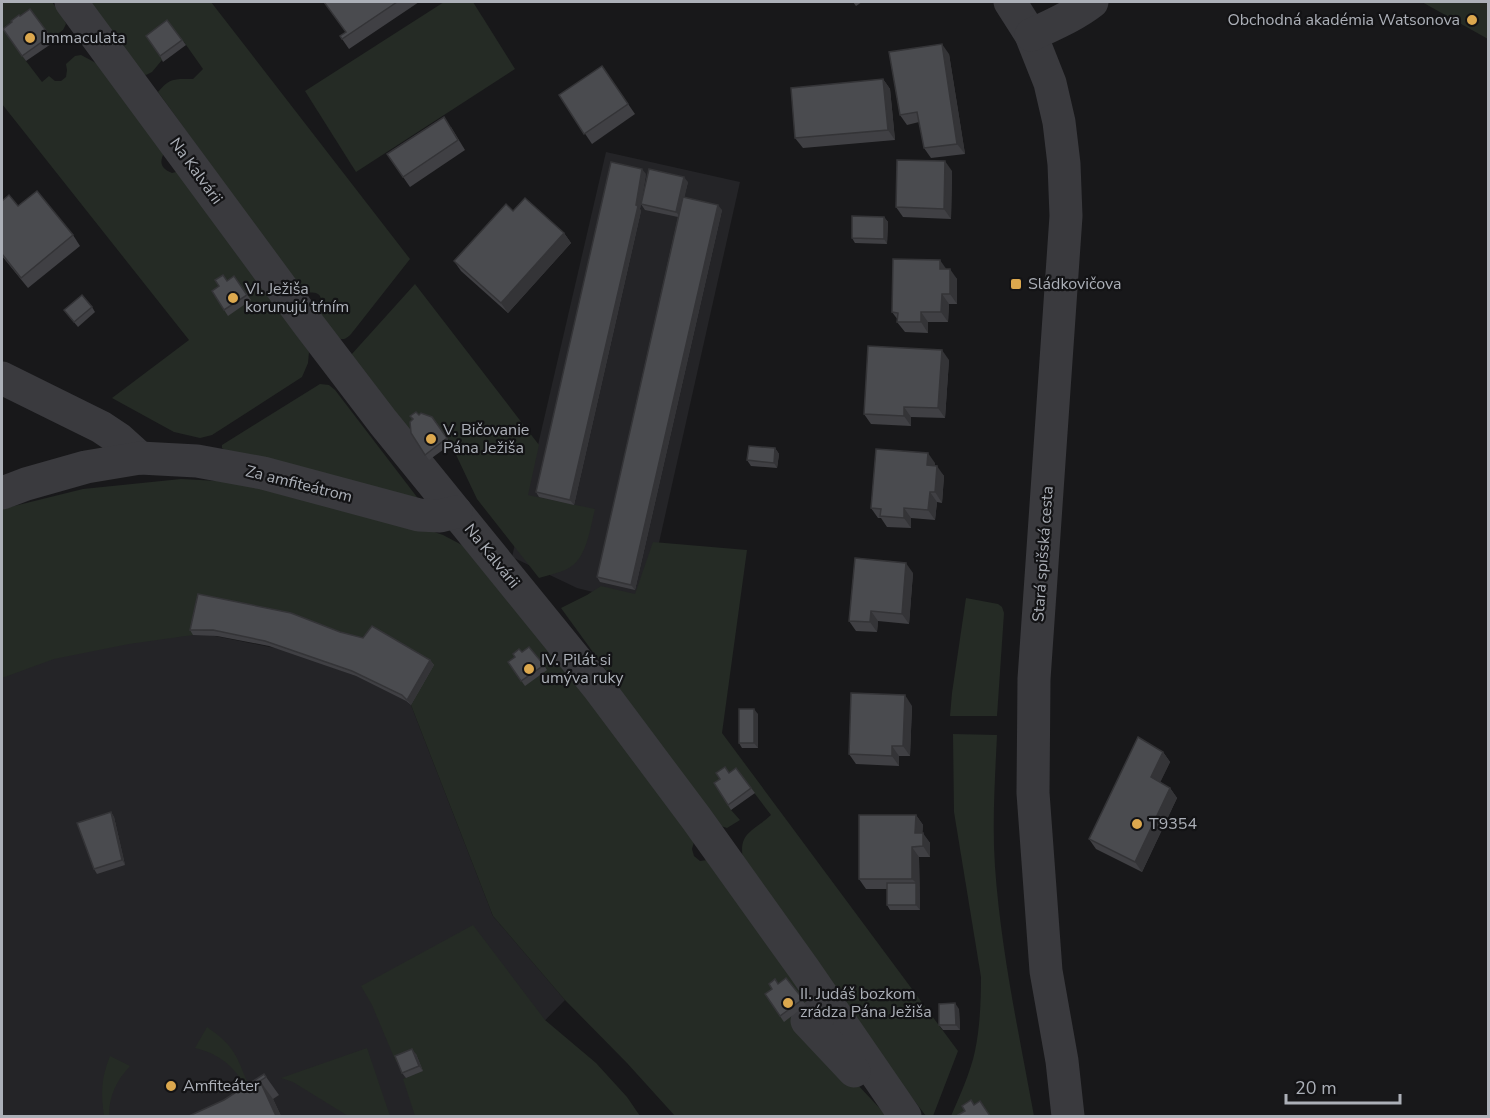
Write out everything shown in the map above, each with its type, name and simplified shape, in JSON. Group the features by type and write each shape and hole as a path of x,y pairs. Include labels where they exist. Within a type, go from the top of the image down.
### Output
{"street":[{"name":"Na Kalvárii","path":"71,2 383,422 598,687 696,818 906,1116"},
{"name":"Stará spišská cesta","path":"1010,2 1031,34 1050,83 1059,122 1064,164 1066,216 1034,679 1033,793 1046,971 1062,1061 1068,1116"},
{"path":"1031,34 1060,22 1092,2"},
{"path":"2,378 101,427 119,439 140,458"},
{"name":"Za amfiteátrom","path":"2,493 86,467 140,458 197,461 263,473 419,515 440,516 456,512"},
{"path":"829,1006 807,1022 896,1116"}],"shaded area":[{"path":"2,2 52,2 66,24 63,30 24,58 26,61 42,82 49,76 55,81 61,81 66,77 66,64 75,56 81,55 98,64 165,151 161,161 163,167 172,173 180,171 309,352 308,363 302,377 212,435 200,438 174,432 112,398 189,340 2,104"},
{"path":"88,2 211,2 410,259 348,336 340,339 329,328 317,311 321,302 320,295 317,293 304,294 158,92 174,80 193,79 203,69 184,42 162,60 152,72 146,75 139,73"},
{"path":"444,2 473,2 515,69 356,172 305,91"},
{"name":"Obchodná akadémia Watsonova","path":"1422,2 1488,2 1488,39"},
{"path":"606,152 740,182 645,605 577,588 512,557"},
{"path":"415,284 539,445 528,495 595,509 583,551 574,565 567,569 539,578 477,499 449,440 415,438 351,355"},
{"path":"320,384 329,385 335,390 420,501 226,451 222,448 222,445"},
{"path":"181,479 256,483 414,525 443,535 462,545 610,724 694,842 692,849 694,856 700,861 707,860 814,1007 810,1010 803,1001 792,1015 887,1116 675,1116 565,1000 493,916 411,705 433,665 367,644 202,600 193,635 129,644 54,659 2,678 2,509 83,489"},
{"path":"2,518 210,635 285,650 356,676 411,705 493,916 565,1000 516,1050 520,1116 2,1116"},
{"path":"653,542 747,550 722,733 958,1051 933,1116 926,1116 886,1064 743,859 742,850 745,837 771,815 752,790 731,810 740,820 727,828 718,825 561,608 601,586 635,594"},
{"path":"966,598 998,604 1004,613 997,716 950,716"},
{"path":"953,734 997,735 994,834 998,898 1011,992 1034,1116 990,1116 984,1107 967,1116 951,1116 968,1076 975,1051 980,1014 981,977 954,812"},
{"path":"473,925 545,1020 596,1063 627,1097 640,1116 415,1116 403,1079 422,1071 415,1055 396,1062 372,1005 361,986"},
{"path":"207,1027 225,1041 232,1050 248,1083 244,1086 236,1072 224,1061 195,1048"},
{"path":"367,1048 390,1116 348,1116 293,1082 281,1078"},
{"path":"110,1056 130,1066 114,1089 109,1116 104,1116 102,1086"}],"building":[{"path":"324,2 397,2 342,39 340,36 346,32"},
{"name":"Immaculata","path":"30,9 50,36 22,56 3,29"},
{"path":"167,20 182,40 160,56 146,36"},
{"path":"942,44 957,144 924,148 917,112 900,115 889,52"},
{"path":"602,66 628,104 584,134 559,95"},
{"path":"883,79 888,130 795,138 791,88"},
{"path":"444,117 458,140 403,177 387,154"},
{"path":"897,160 945,161 944,209 896,207"},
{"path":"611,162 642,169 636,205 638,206 570,500 536,492"},
{"path":"649,169 684,177 676,212 641,204"},
{"path":"37,191 73,235 21,278 2,254 2,201 9,195 18,206"},
{"path":"683,197 718,205 631,585 597,577"},
{"path":"525,198 564,233 501,303 454,261 506,204 513,211"},
{"path":"852,216 884,217 884,239 852,238"},
{"path":"893,259 940,260 940,269 950,269 950,294 942,294 941,312 921,312 921,322 897,322 898,313 892,312"},
{"name":"VI. Ježiša korunujú tŕním","path":"223,275 227,281 234,276 247,295 224,310 212,291 219,286 215,280"},
{"path":"82,295 92,307 74,322 64,310"},
{"path":"868,346 942,350 938,408 904,407 904,416 864,414"},
{"name":"V. Bičovanie Pána Ježiša","path":"416,412 419,415 421,413 432,417 447,438 425,455 411,433 410,422 413,419 410,416"},
{"path":"749,446 775,448 774,463 747,460"},
{"path":"876,449 928,453 927,465 937,466 935,492 930,492 928,510 904,508 904,518 880,516 881,509 871,508"},
{"path":"855,558 906,563 902,614 871,611 870,622 849,621"},
{"path":"198,594 291,613 340,632 363,638 372,626 430,660 407,700 402,695 352,671 265,641 213,630 190,630"},
{"name":"IV. Pilát si umýva ruky","path":"529,647 544,665 521,681 508,662 515,657 513,654 519,649 522,652"},
{"path":"851,693 905,695 903,746 892,746 892,756 849,754"},
{"path":"739,709 754,709 754,743 739,743"},
{"name":"T9354","path":"1138,737 1163,752 1151,777 1170,788 1135,862 1089,839"},
{"path":"725,767 729,773 736,768 751,788 728,805 714,783 720,779 716,773"},
{"path":"111,812 122,860 94,869 77,823"},
{"path":"859,815 916,815 915,833 923,833 923,846 912,847 912,879 859,879"},
{"path":"887,883 916,883 916,905 887,905"},
{"name":"II. Judáš bozkom zrádza Pána Ježiša","path":"786,978 803,999 780,1016 765,994 772,989 769,984 775,979 778,984"},
{"path":"955,1003 956,1025 939,1025 939,1004"},
{"path":"412,1049 419,1066 402,1073 395,1056"},
{"path":"264,1074 266,1077 260,1081 276,1116 189,1116 224,1100"},
{"path":"971,1100 974,1105 980,1101 990,1116 959,1116 965,1111 962,1106"}],"place":[{"name":"Obchodná akadémia Watsonova","path":"1472,20"},
{"name":"Immaculata","path":"30,38"},
{"name":"Sládkovičova","path":"1016,284"},
{"name":"VI. Ježiša korunujú tŕním","path":"233,298"},
{"name":"V. Bičovanie Pána Ježiša","path":"431,439"},
{"name":"IV. Pilát si umýva ruky","path":"529,669"},
{"name":"T9354","path":"1137,824"},
{"name":"II. Judáš bozkom zrádza Pána Ježiša","path":"788,1003"},
{"name":"Amfiteáter","path":"171,1086"}]}
